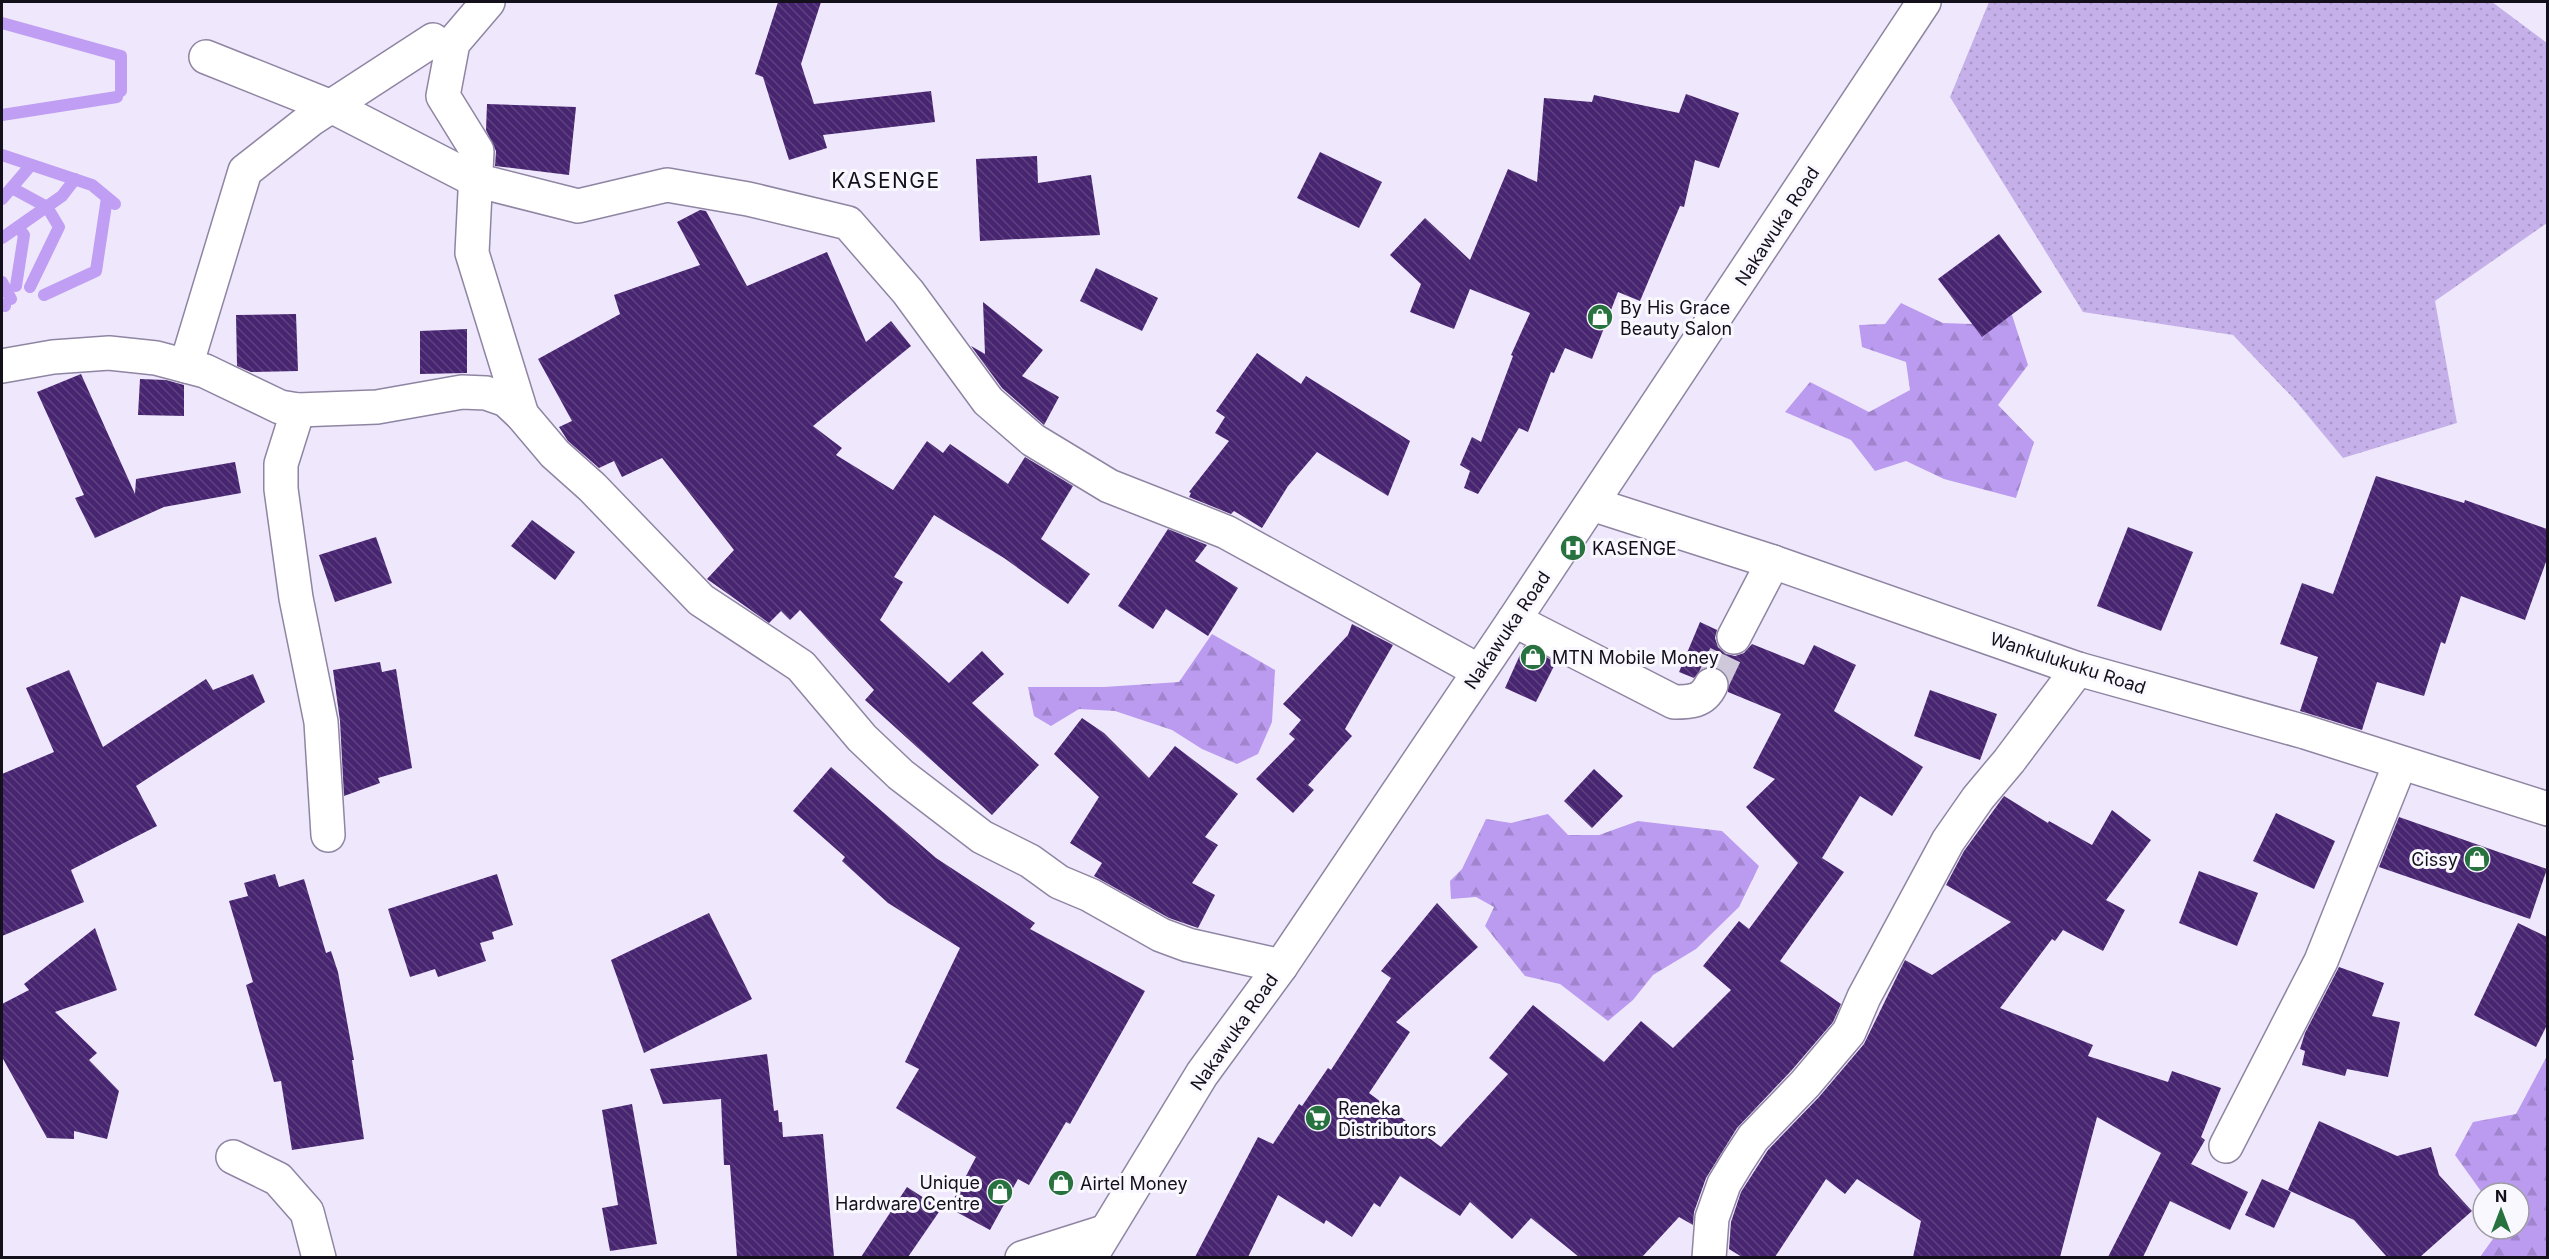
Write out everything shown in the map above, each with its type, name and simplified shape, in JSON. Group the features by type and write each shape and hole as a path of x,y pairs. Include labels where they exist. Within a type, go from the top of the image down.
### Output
{"street":[{"path":"488,2 453,43 443,96 477,152 472,253 522,414"},
{"name":"Nakawuka Road","path":"1097,1245 1202,1074 1281,966 1592,504 1924,2"},
{"path":"186,366 245,171 331,107 433,40"},
{"path":"206,57 331,107 476,180 578,206 667,185 748,199 848,223 908,292 988,400 1033,441 1109,486 1226,532 1479,671"},
{"path":"2,366 53,357 109,353 156,358 205,370 280,406 298,410 377,406 462,392 486,393 506,400 522,414 555,454 592,487 701,600 801,666 862,738 901,776 982,837 1030,861 1059,882 1090,895 1161,935 1188,945 1281,966"},
{"path":"298,410 281,464 281,489 296,598 321,722 328,835"},
{"name":"Wankulukuku Road","path":"1592,504 1773,562 2078,669 2305,732 2547,809"},
{"path":"1734,637 1773,562"},
{"path":"1514,620 1674,702 1694,702 1708,692 1711,685"},
{"path":"1709,1257 1713,1218 1724,1184 1738,1161 1753,1138 1805,1084 1849,1032 1869,987 1948,841 1978,798 2078,669"},
{"path":"2226,1146 2321,961 2347,891 2400,764"},
{"path":"233,1157 278,1179 307,1212 319,1257"},
{"path":"1022,1257 1097,1245"}],"shaded area":[{"path":"1989,2 2492,2 2547,43 2547,223 2435,301 2457,423 2343,458 2294,399 2233,335 2083,312 1950,97"}],"green space":[{"path":"1901,303 1943,323 1972,324 2012,315 2028,365 1998,405 2034,442 2016,498 1944,479 1906,461 1875,471 1851,440 1785,412 1810,382 1869,412 1910,390 1906,362 1862,347 1859,325 1885,324"},
{"path":"1212,634 1275,670 1272,722 1258,754 1237,764 1202,749 1172,730 1115,711 1079,709 1051,726 1034,716 1028,687 1104,687 1179,682"},
{"path":"1548,814 1568,835 1599,835 1638,821 1722,831 1759,866 1739,907 1696,949 1653,975 1633,1000 1608,1021 1560,984 1525,976 1485,926 1494,907 1476,897 1451,899 1450,881 1462,869 1486,819 1511,823"},
{"path":"2547,1056 2547,1257 2480,1257 2491,1241 2531,1241 2531,1181 2474,1181 2455,1155 2473,1122 2516,1114"}],"building":[{"path":"778,2 821,2 801,64 814,104 931,91 935,122 823,135 827,148 789,160 763,77 755,74"},
{"path":"1686,94 1739,113 1719,168 1695,160 1684,207 1680,206 1640,301 1618,292 1592,359 1565,348 1554,373 1551,372 1528,432 1519,428 1478,494 1464,488 1470,471 1460,465 1472,437 1481,442 1513,356 1511,355 1530,313 1470,289 1454,329 1410,312 1421,284 1390,255 1425,218 1470,260 1508,169 1537,182 1544,98 1592,102 1594,95 1679,113"},
{"path":"487,104 576,107 569,175 495,166 496,151 486,130"},
{"path":"1320,152 1382,182 1359,228 1297,198"},
{"path":"1037,156 1038,183 1091,175 1100,235 980,241 976,159"},
{"path":"700,210 706,211 747,286 827,252 866,342 891,321 911,346 813,426 842,448 836,455 893,490 927,441 943,453 950,444 1008,484 1025,457 1073,486 1041,539 1090,574 1068,604 1004,558 934,515 894,577 903,582 880,620 949,683 982,651 1004,674 972,703 1039,765 992,815 865,700 874,690 800,610 790,620 781,611 769,623 707,579 734,550 662,458 622,477 614,461 599,468 568,441 559,427 572,421 538,359 620,314 614,295 700,265 677,222"},
{"path":"1999,234 2042,292 1982,337 1938,279"},
{"path":"1096,268 1158,298 1142,331 1080,301"},
{"path":"983,302 1043,350 1022,376 1059,397 1044,425 1002,388 971,346 985,354"},
{"path":"296,314 298,371 251,372 237,366 236,315"},
{"path":"467,329 467,373 420,374 420,331"},
{"path":"1257,353 1301,384 1306,376 1410,441 1388,496 1317,452 1288,486 1262,528 1234,511 1231,514 1189,497 1191,493 1189,492 1229,441 1215,433 1225,417 1216,411"},
{"path":"81,374 135,494 136,479 235,462 241,493 164,507 95,538 75,498 84,495 37,392"},
{"path":"140,379 166,380 184,385 184,416 138,415"},
{"path":"2376,476 2464,503 2465,500 2547,529 2547,559 2525,620 2461,596 2445,644 2441,642 2424,696 2377,682 2362,730 2300,711 2318,657 2280,644 2302,583 2333,594"},
{"path":"532,520 575,552 555,580 511,546"},
{"path":"2128,527 2193,552 2161,631 2097,606"},
{"path":"1168,529 1207,545 1195,561 1238,588 1208,636 1166,609 1153,629 1118,606"},
{"path":"376,537 392,583 335,602 319,555"},
{"path":"1700,622 1717,630 1715,638 1718,647 1726,654 1735,656 1744,653 1752,644 1804,665 1814,645 1856,665 1834,711 1923,767 1892,816 1860,796 1822,858 1844,872 1780,961 1841,1004 1833,1022 1737,1128 1706,1178 1694,1212 1693,1225 1679,1217 1642,1257 1579,1257 1531,1218 1512,1239 1470,1202 1460,1216 1400,1176 1380,1207 1374,1203 1352,1237 1326,1220 1324,1224 1278,1195 1248,1257 1195,1257 1258,1137 1273,1144 1299,1104 1302,1106 1328,1068 1331,1070 1391,978 1381,971 1437,903 1478,947 1396,1022 1410,1032 1369,1093 1441,1147 1508,1074 1489,1058 1533,1005 1604,1062 1641,1021 1673,1048 1731,990 1703,966 1739,921 1749,929 1798,863 1746,807 1775,779 1753,768 1781,714 1728,692 1727,676 1720,669 1710,666 1702,669 1694,678 1679,672"},
{"path":"1352,624 1393,645 1345,729 1352,736 1308,785 1314,790 1293,813 1256,779 1295,739 1289,734 1301,720 1283,704 1348,635"},
{"path":"1524,646 1556,662 1536,702 1505,688"},
{"path":"380,662 382,672 396,669 412,768 378,778 380,783 344,796 340,721 333,670"},
{"path":"69,670 103,747 206,679 213,690 253,674 265,702 136,786 157,826 71,870 84,902 2,936 2,774 54,752 26,688"},
{"path":"1930,690 1997,714 1980,760 1914,736"},
{"path":"1082,718 1104,733 1149,778 1175,746 1238,794 1205,837 1218,845 1192,883 1215,895 1198,928 1169,918 1094,876 1102,863 1070,843 1099,797 1054,754"},
{"path":"831,767 936,858 1035,923 1030,929 1145,991 1070,1124 1066,1122 1029,1185 1018,1179 990,1230 949,1208 976,1157 896,1108 919,1069 905,1062 960,948 888,903 842,861 845,857 793,811"},
{"path":"1594,769 1623,796 1592,828 1564,801"},
{"path":"2004,796 2048,823 2049,821 2092,845 2112,810 2151,840 2106,900 2125,910 2103,951 2063,930 2055,941 2052,939 2000,1008 2093,1045 2088,1056 2168,1082 2172,1071 2221,1088 2201,1137 2205,1140 2191,1164 2248,1192 2230,1230 2170,1201 2143,1257 2108,1257 2161,1153 2097,1117 2060,1257 1913,1257 1921,1221 1857,1179 1845,1194 1826,1179 1775,1257 1742,1257 1729,1249 1731,1222 1741,1192 1768,1150 1819,1097 1864,1044 1905,960 1932,975 2011,922 1946,885 1964,851"},
{"path":"2276,813 2335,841 2314,889 2253,861"},
{"path":"2399,817 2547,869 2530,919 2379,867"},
{"path":"2199,871 2258,893 2237,946 2179,923"},
{"path":"275,874 279,887 304,879 326,953 331,951 338,972 354,1060 352,1060 364,1139 292,1150 281,1081 274,1082 246,985 253,982 229,901 248,896 244,883"},
{"path":"497,874 513,925 492,932 494,939 480,943 486,961 438,977 435,969 410,977 388,909"},
{"path":"709,913 752,999 644,1053 611,960"},
{"path":"2518,923 2547,937 2547,1025 2536,1047 2474,1015"},
{"path":"95,928 117,990 55,1012 97,1053 89,1060 119,1091 107,1139 74,1131 74,1139 47,1138 2,1057 2,1004 29,990 24,984"},
{"path":"2339,967 2384,983 2372,1016 2400,1022 2388,1077 2347,1069 2345,1076 2302,1065 2305,1051 2300,1049 2305,1033"},
{"path":"767,1054 774,1111 778,1110 783,1137 823,1134 834,1257 737,1257 730,1165 724,1165 721,1099 663,1104 650,1069"},
{"path":"632,1104 657,1244 610,1251 602,1208 618,1205 602,1110"},
{"path":"2319,1121 2397,1156 2431,1147 2439,1175 2471,1212 2420,1257 2387,1257 2354,1220 2288,1190"},
{"path":"2262,1179 2291,1192 2274,1228 2245,1215"},
{"path":"907,1187 941,1209 908,1257 861,1257"}],"waterway":[{"path":"2,23 121,56 121,91"},
{"path":"2,115 117,97"},
{"path":"2,155 92,185 115,204"},
{"path":"2,199 31,165"},
{"path":"2,238 62,196 75,179"},
{"path":"12,188 47,207 59,227 30,287"},
{"path":"44,295 96,271 107,198"},
{"path":"16,286 24,235 18,227"},
{"path":"2,282 11,299"}],"tunnel":[{"path":"1711,685 1734,637"}],"place":[{"name":"By His Grace Beauty Salon","path":"1600,317"},
{"name":"KASENGE","path":"1573,548"},
{"name":"MTN Mobile Money","path":"1533,657"},
{"name":"Cissy","path":"2477,859"},
{"name":"Reneka Distributors","path":"1318,1118"},
{"name":"Airtel Money","path":"1061,1183"},
{"name":"Unique Hardware Centre","path":"1000,1192"}],"district":[{"name":"KASENGE","path":"886,180"}]}
